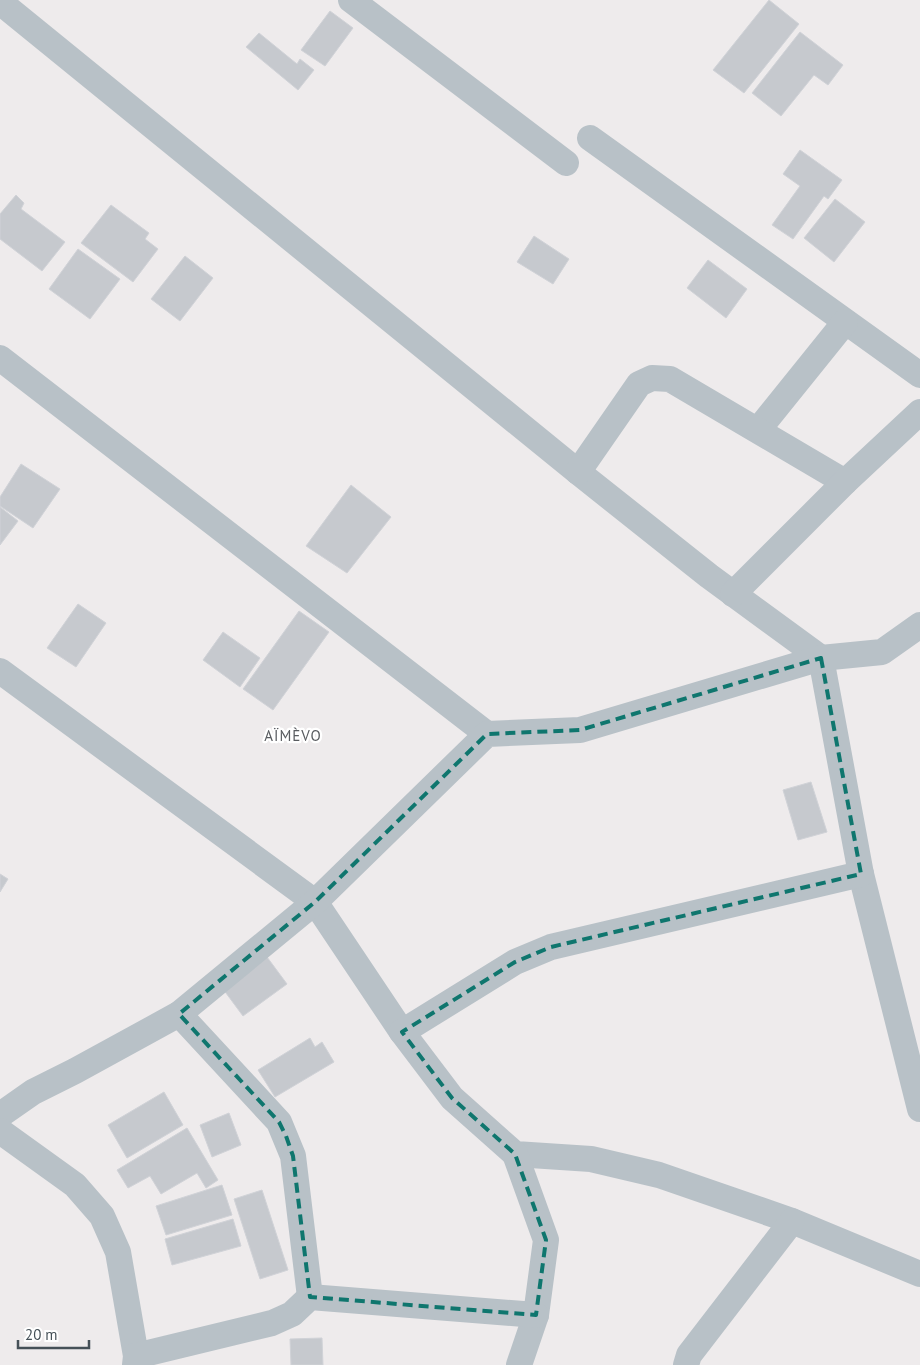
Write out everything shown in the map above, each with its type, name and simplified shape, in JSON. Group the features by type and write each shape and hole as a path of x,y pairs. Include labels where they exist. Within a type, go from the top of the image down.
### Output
{"street":[{"path":"351,0 566,163"},
{"path":"0,2 578,472 733,594 821,658 860,874 920,1109"},
{"path":"590,138 920,375"},
{"path":"758,430 845,322"},
{"path":"0,358 487,734 580,730 821,658 882,652 920,625"},
{"path":"578,472 639,384 652,378 670,378 845,482"},
{"path":"733,594 845,482 920,412"},
{"path":"0,671 316,902 402,1032 452,1098 515,1154 546,1240 536,1315 520,1365"},
{"path":"0,1115 33,1092 179,1014 316,902 487,734"},
{"path":"402,1032 515,962 551,946 860,874"},
{"path":"179,1014 279,1122 286,1136 293,1156 310,1297"},
{"path":"0,1131 75,1185 102,1216 118,1252 136,1360 272,1323 292,1314 310,1297 536,1315"},
{"path":"515,1154 591,1159 659,1175 792,1221 920,1274"},
{"path":"686,1365 689,1356 792,1221"}],"highlighted area":[{"path":"821,658 861,874 551,947 515,962 402,1032 452,1098 515,1154 546,1240 536,1315 310,1297 293,1156 286,1136 279,1122 179,1014 315,902 487,734 580,730"}],"building":[{"path":"769,0 799,24 744,93 713,70"},
{"path":"330,11 353,28 325,66 301,50"},
{"path":"800,32 843,65 828,85 814,75 781,116 752,93"},
{"path":"259,33 297,64 300,59 314,70 298,90 246,47"},
{"path":"800,150 842,180 828,199 824,196 793,239 772,225 800,186 783,174"},
{"path":"16,195 24,203 21,209 65,242 42,271 0,239 0,214"},
{"path":"835,199 865,222 834,262 804,238"},
{"path":"111,205 149,233 145,239 158,249 133,282 81,243"},
{"path":"534,236 569,259 553,284 517,262"},
{"path":"78,249 120,279 90,319 49,289"},
{"path":"185,256 213,278 180,321 151,299"},
{"path":"708,260 747,289 726,318 687,288"},
{"path":"21,464 60,489 33,528 0,506 0,497"},
{"path":"351,485 391,517 347,573 306,546"},
{"path":"0,507 18,521 0,545"},
{"path":"78,604 106,623 76,667 47,648"},
{"path":"299,611 329,632 273,710 243,689"},
{"path":"223,632 260,658 240,687 203,660"},
{"path":"811,782 827,832 798,840 783,790"},
{"path":"0,874 8,879 0,892"},
{"path":"267,957 287,984 243,1016 223,989"},
{"path":"310,1038 315,1047 322,1042 334,1062 275,1097 258,1070"},
{"path":"164,1092 183,1125 127,1158 108,1125"},
{"path":"229,1113 241,1145 212,1157 200,1125"},
{"path":"187,1128 218,1180 206,1188 197,1173 161,1194 150,1176 128,1188 117,1170"},
{"path":"222,1185 232,1215 166,1235 156,1206"},
{"path":"262,1190 288,1270 260,1279 234,1199"},
{"path":"233,1219 241,1246 172,1265 165,1239"},
{"path":"322,1338 323,1365 291,1365 290,1339"}],"district":[{"name":"AÏMÈVO","path":"293,736"}]}
